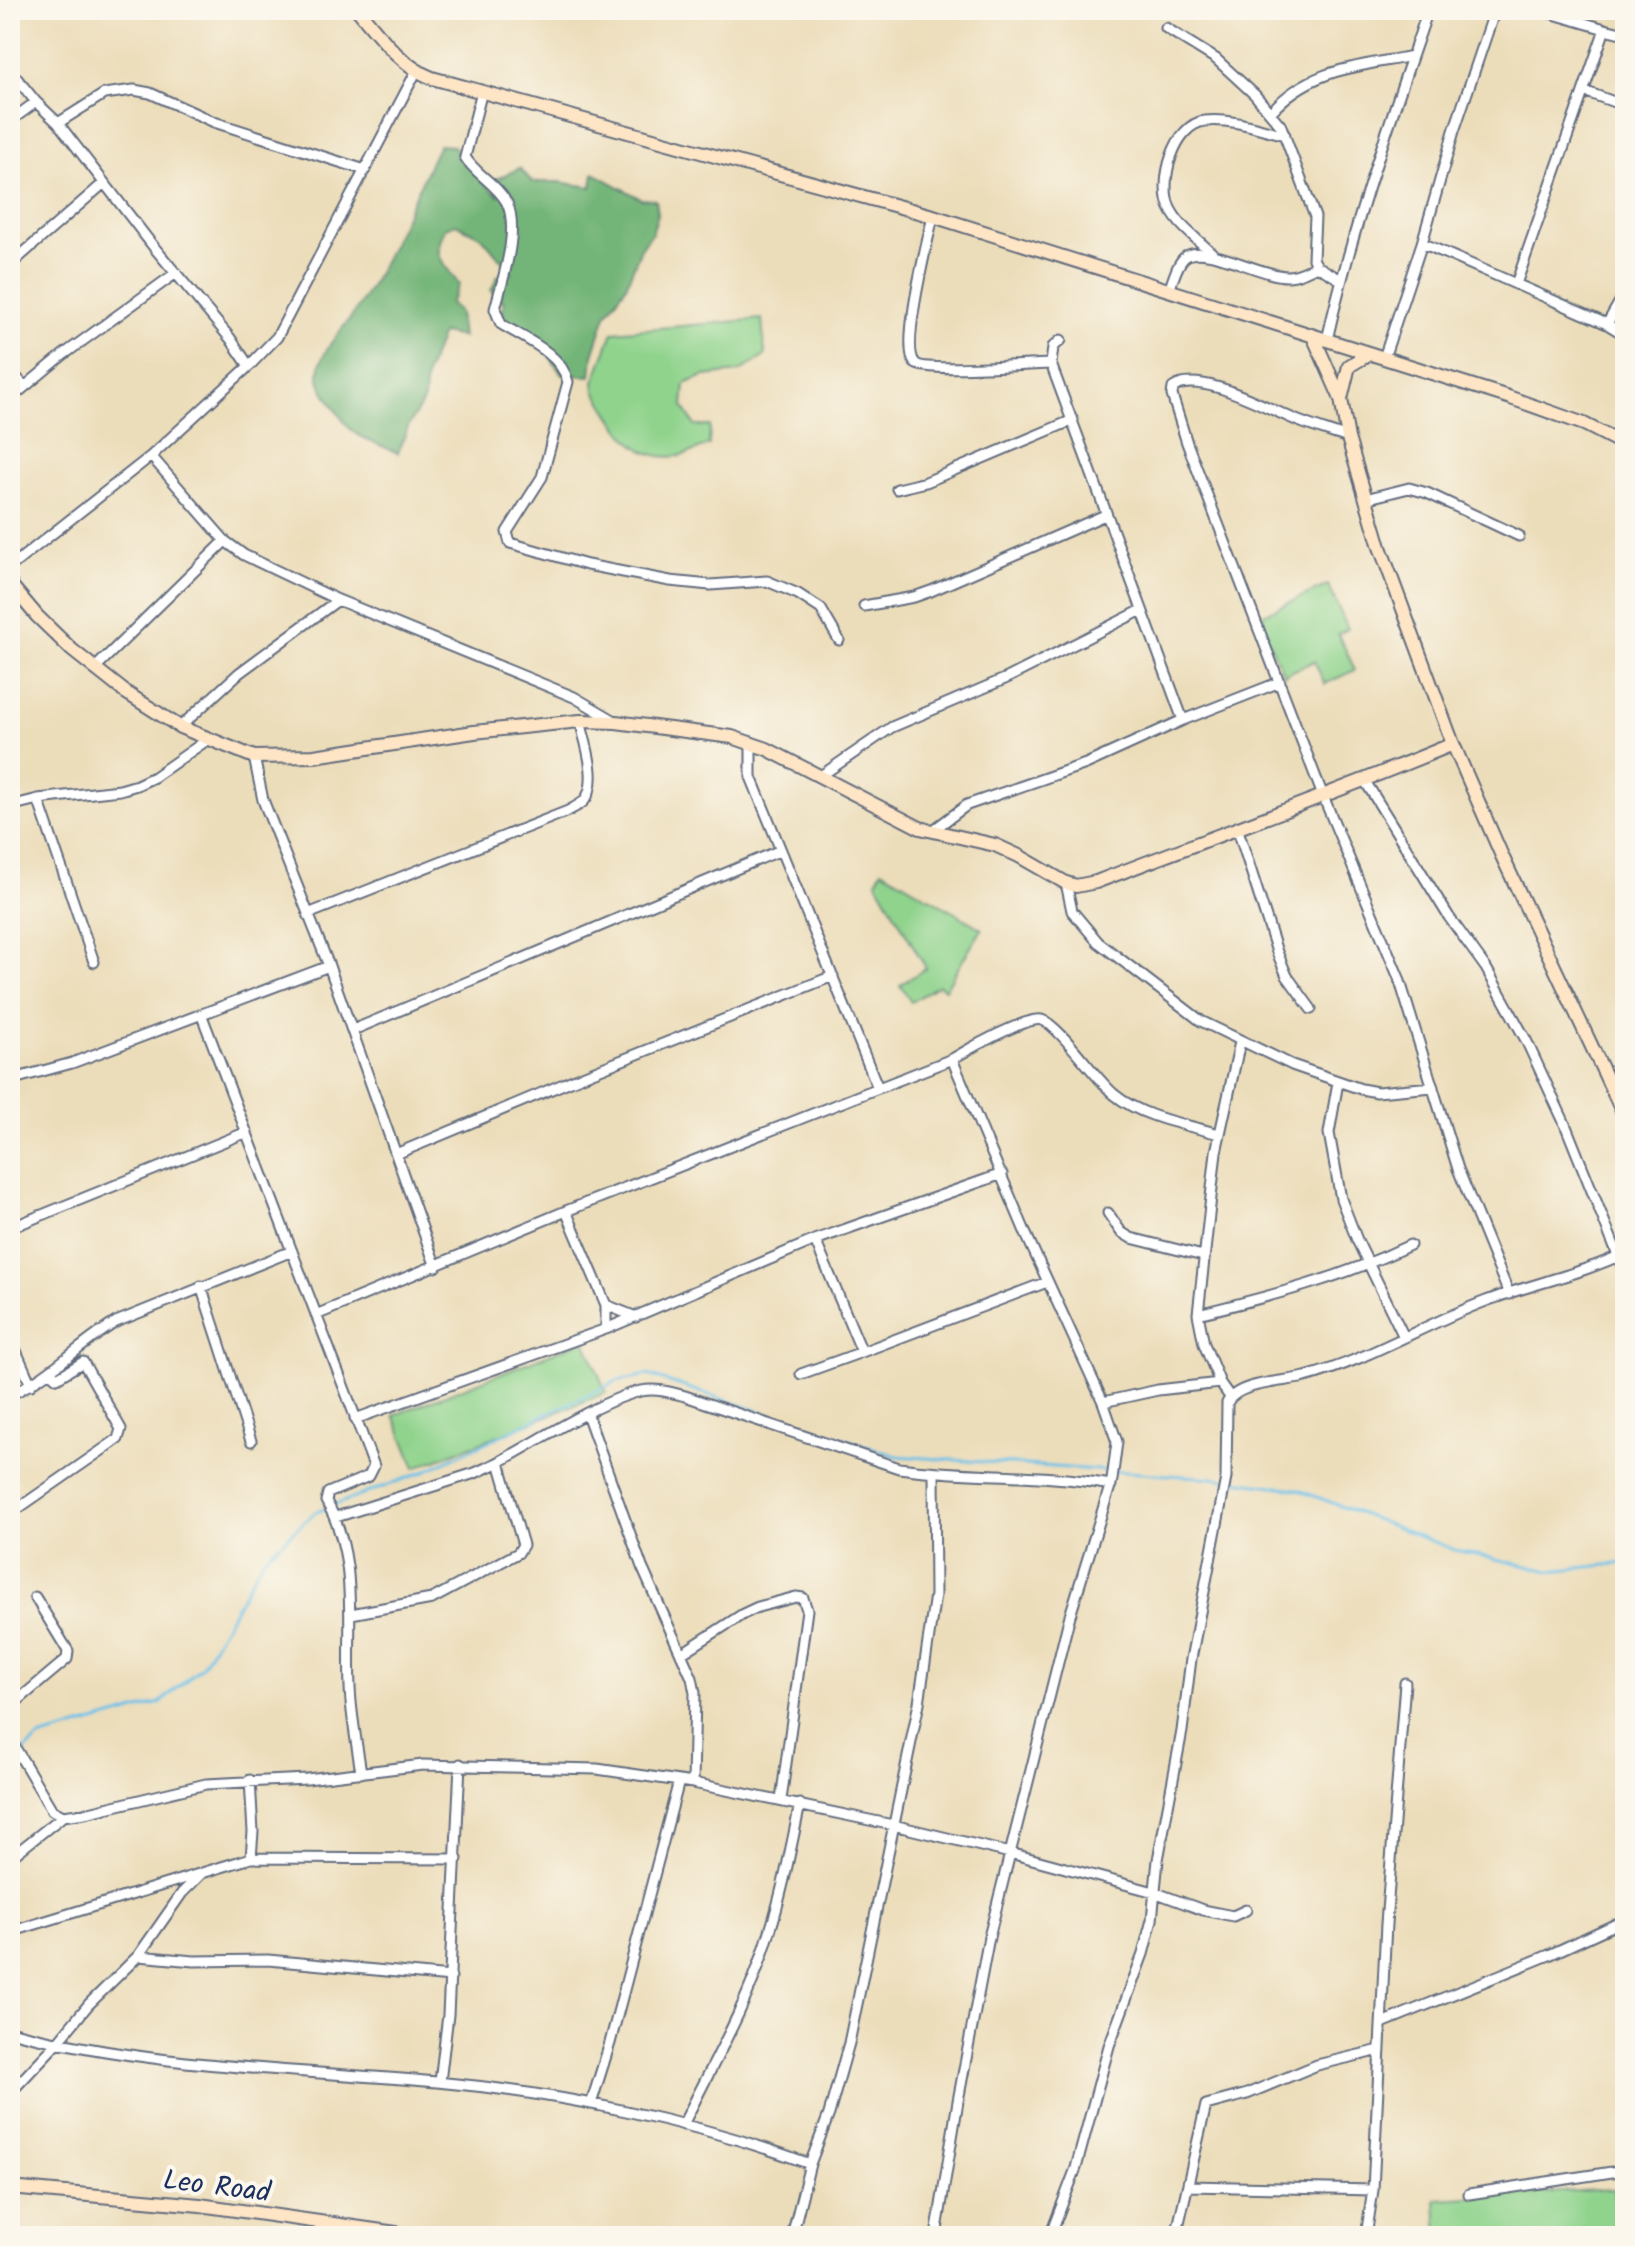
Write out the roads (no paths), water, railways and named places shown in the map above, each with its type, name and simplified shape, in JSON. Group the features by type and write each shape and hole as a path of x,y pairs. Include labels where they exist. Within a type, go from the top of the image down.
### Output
{"street":[{"path":"358,10 416,72 933,216 1548,411 1584,424 1625,445"},
{"path":"1327,340 1341,280 1428,10"},
{"path":"1384,358 1495,10"},
{"path":"1540,10 1625,34"},
{"path":"1166,28 1216,59 1271,112 1285,135 1315,217 1311,249 1317,266 1341,280"},
{"path":"1516,284 1605,29"},
{"path":"1271,112 1291,92 1317,76 1412,56"},
{"path":"10,70 58,123 249,366"},
{"path":"10,567 151,456 277,337 416,72"},
{"path":"58,123 104,94 134,90 160,97 214,122 365,170"},
{"path":"482,91 464,151 467,161 486,177 507,203 511,218 511,239 495,309 496,317 501,324 555,358 565,371 568,382 542,477 507,532 510,543 587,565 670,581 710,585 767,581 798,594 821,609 839,640"},
{"path":"1584,91 1625,106"},
{"path":"10,121 36,102"},
{"path":"1213,254 1186,228 1168,204 1166,183 1180,135 1187,128 1207,121 1235,122 1285,135"},
{"path":"10,265 104,183"},
{"path":"933,216 911,321 911,356 915,364 922,368 1051,364"},
{"path":"1422,243 1607,324 1625,335"},
{"path":"1169,290 1183,258 1188,254 1213,254 1273,275 1296,275 1317,266"},
{"path":"10,399 176,273"},
{"path":"1607,324 1625,293"},
{"path":"1313,336 1341,399 1348,438 1384,560 1453,744 1502,856 1625,1117"},
{"path":"1061,340 1053,347 1051,364 1140,611 1183,720"},
{"path":"1341,399 1349,366 1369,354"},
{"path":"10,370 24,386"},
{"path":"1348,438 1205,384 1185,383 1173,388 1172,395 1187,443 1323,796 1399,978 1462,1180 1509,1294"},
{"path":"897,489 926,482 1073,420"},
{"path":"151,456 225,541 244,555 338,600 574,697 616,722"},
{"path":"1365,499 1409,488 1427,493 1519,536"},
{"path":"864,606 931,591 1105,515"},
{"path":"94,669 225,541"},
{"path":"10,584 37,616 94,669 180,727 254,757 314,756 474,732 580,721 616,722 732,737 751,742 920,828 995,845 1076,886 1096,882 1365,781 1453,744"},
{"path":"180,727 250,665 338,600"},
{"path":"819,777 892,727 1007,678 1140,611"},
{"path":"932,831 967,805 1063,773 1183,720 1280,682"},
{"path":"308,914 583,803 590,791 590,763 580,721"},
{"path":"10,806 137,785 154,777 207,740"},
{"path":"751,742 751,777 878,1088"},
{"path":"254,757 263,800 353,1030 436,1267"},
{"path":"1365,781 1449,917 1486,968 1526,1040 1622,1255 1625,1273"},
{"path":"38,799 94,962"},
{"path":"1237,827 1277,952 1287,976 1311,1009"},
{"path":"353,1030 781,850"},
{"path":"1066,883 1072,911 1098,942 1201,1021 1240,1042 1338,1082 1377,1092 1433,1087"},
{"path":"10,1080 72,1063 329,966"},
{"path":"396,1154 833,976"},
{"path":"202,1016 374,1466 373,1472 328,1493 344,1545 351,1614 350,1689 361,1773"},
{"path":"316,1315 566,1211 952,1059 1029,1022 1045,1021 1095,1077 1127,1105 1219,1134"},
{"path":"1230,1397 1220,1383 1204,1344 1198,1314 1219,1134 1240,1042"},
{"path":"936,2236 973,2015 1069,1619 1112,1483 1117,1442 1103,1402 1047,1282 952,1059"},
{"path":"1338,1082 1329,1122 1332,1155 1346,1217 1404,1337"},
{"path":"10,1228 247,1132"},
{"path":"355,1419 606,1329 815,1240 1002,1174"},
{"path":"566,1211 606,1305 606,1329"},
{"path":"1108,1213 1121,1232 1131,1238 1203,1256"},
{"path":"815,1240 862,1352"},
{"path":"1198,1314 1305,1287 1370,1265 1410,1245"},
{"path":"10,1395 50,1372 84,1343 116,1322 292,1251"},
{"path":"1050,2236 1076,2168 1116,2021 1143,1954 1152,1920 1191,1659 1226,1478 1227,1403 1230,1397 1246,1388 1304,1377 1339,1366 1509,1294 1622,1255"},
{"path":"801,1374 1047,1282"},
{"path":"201,1286 251,1441"},
{"path":"606,1305 636,1317"},
{"path":"10,1337 31,1385"},
{"path":"10,1514 121,1434 83,1362 57,1378 50,1372"},
{"path":"1103,1402 1158,1390 1220,1383"},
{"path":"331,1509 475,1473 587,1414 640,1391 665,1391 899,1468 934,1473 1112,1483"},
{"path":"587,1414 642,1567 695,1693 693,1783"},
{"path":"351,1614 432,1599 521,1551 523,1545 499,1462"},
{"path":"792,2236 810,2164 829,2114 849,2043 870,1954 919,1703 935,1595 934,1473"},
{"path":"10,1707 67,1659 68,1651 35,1597"},
{"path":"681,1654 758,1607 803,1598 806,1603 781,1800"},
{"path":"1366,2236 1373,2190 1386,1924 1405,1683"},
{"path":"10,1739 52,1810 63,1816"},
{"path":"10,1858 63,1816 206,1784 307,1779 395,1767 460,1764 597,1769 693,1783 893,1825 1154,1892 1203,1910 1233,1916 1246,1910"},
{"path":"440,2082 451,1977 460,1764"},
{"path":"250,1780 251,1858"},
{"path":"591,2104 679,1781"},
{"path":"683,2125 765,1950 784,1884 800,1804"},
{"path":"10,1932 251,1858 457,1859"},
{"path":"10,2093 89,2004 138,1956 182,1893 202,1873"},
{"path":"1382,2023 1520,1968 1625,1920"},
{"path":"138,1956 194,1961 268,1960 451,1977"},
{"path":"10,2031 57,2043 181,2061 440,2082 591,2104 683,2125 810,2164"},
{"path":"1176,2236 1206,2105 1247,2094 1317,2065 1380,2050"},
{"path":"1469,2194 1625,2170"},
{"path":"1189,2186 1373,2190"},
{"name":"Leo Road","path":"10,2188 200,2205 417,2236"}],"waterway":[{"path":"332,1506 423,1472 617,1381 648,1375 897,1456 1212,1478 1296,1489 1455,1550 1550,1571 1625,1563"},
{"path":"10,1763 39,1738 160,1703 202,1666 263,1559 314,1513 325,1509"},
{"path":"10,1764 14,1789 10,1791"}]}
